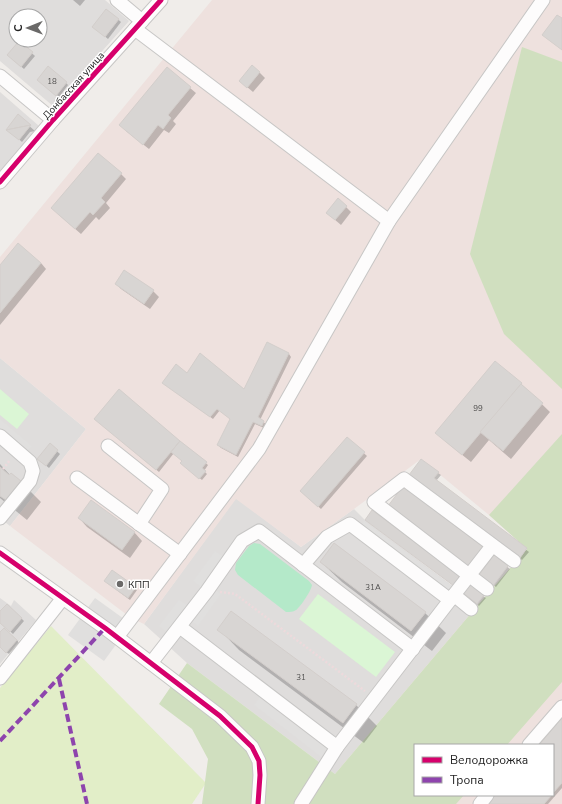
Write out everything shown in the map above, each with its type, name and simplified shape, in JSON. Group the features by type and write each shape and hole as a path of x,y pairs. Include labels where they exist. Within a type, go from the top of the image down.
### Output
{"street":[{"path":"117,0 138,25 388,221"},
{"name":"Донбасская улица","path":"0,182 53,120 161,0"},
{"path":"117,637 259,449 388,221 543,0"},
{"path":"0,76 53,120"},
{"path":"0,436 30,462 33,471 30,481 1,514"},
{"path":"108,446 162,489 140,524"},
{"path":"77,478 180,554"},
{"path":"487,590 374,502 404,479 514,561"},
{"path":"303,565 327,537 350,524 452,598 471,609"},
{"path":"152,663 207,591 242,541 259,531 414,649"},
{"path":"300,804 338,747 492,546"},
{"path":"0,553 152,663 220,716 252,747 258,761 260,775 258,804"},
{"path":"0,678 63,598"},
{"path":"180,627 338,747"},
{"path":"530,744 562,707"},
{"path":"480,804 486,796"}],"path":[{"path":"207,591 235,594 375,698"}],"shaded area":[{"path":"0,0 105,0 129,21 53,106 0,61"},
{"path":"212,0 562,0 562,804 310,804 527,549 489,515 421,459 301,547 236,499 144,624 131,618 10,526 86,429 0,358 0,257"},
{"path":"0,92 39,126 0,173"},
{"path":"0,358 86,429 10,526 0,518"},
{"path":"0,419 32,446 26,453 0,431"},
{"path":"236,498 301,547 354,509 365,520 478,605 335,774 187,663 144,624"},
{"path":"364,521 453,587 448,594 359,528"},
{"path":"215,551 224,557 201,587 193,581"},
{"path":"213,588 221,594 198,626 190,620"},
{"path":"0,598 11,606 14,600 36,620 0,664"},
{"path":"95,598 131,624 104,661 68,635"},
{"path":"179,600 187,605 167,632 159,626"},
{"path":"261,695 332,750 325,760 254,705"}],"green space":[{"path":"522,47 562,62 562,389 504,334 470,254"},
{"path":"0,389 29,414 17,429 0,415"},
{"path":"562,434 562,682 508,744 414,744 414,796 463,796 456,804 202,804 208,759 192,729 159,704 187,663 335,774 527,549 489,515"},
{"path":"254,543 260,544 309,581 312,585 306,598 293,612 286,612 238,575 235,570 236,563 249,546"},
{"path":"318,594 395,652 376,677 299,619"},
{"path":"51,626 206,783 192,804 0,804 0,688"}],"building":[{"path":"106,9 119,19 105,37 92,27"},
{"path":"557,15 562,18 562,50 542,35"},
{"path":"13,48 28,48 33,52 21,67 7,55"},
{"path":"252,65 260,72 247,88 239,81"},
{"path":"48,66 67,82 56,96 37,80"},
{"path":"167,67 191,87 168,115 171,118 163,129 158,125 143,145 119,125"},
{"path":"18,114 31,125 6,130"},
{"path":"31,125 19,140 6,130"},
{"path":"98,153 122,173 101,198 105,202 93,215 90,212 75,229 51,208"},
{"path":"338,198 347,206 335,220 326,213"},
{"path":"18,243 41,263 0,313 0,265"},
{"path":"124,270 154,290 144,304 115,284"},
{"path":"267,342 289,353 258,417 264,421 262,426 253,422 236,455 217,445 230,419 217,409 210,417 162,383 176,364 187,373 200,353 244,389"},
{"path":"495,361 522,383 462,455 435,433"},
{"path":"521,384 543,403 503,451 480,432"},
{"path":"119,389 180,441 156,470 94,419"},
{"path":"347,437 365,452 318,507 300,491"},
{"path":"180,441 207,462 202,468 206,471 199,479 180,463 182,461 171,452"},
{"path":"50,443 58,450 46,466 37,459"},
{"path":"421,459 439,472 434,478 527,548 520,558 409,475"},
{"path":"0,467 9,475 11,473 21,481 6,500 0,496"},
{"path":"403,486 483,547 469,567 388,506"},
{"path":"91,500 135,532 122,550 78,518"},
{"path":"372,510 461,577 454,586 365,520"},
{"path":"334,543 426,612 411,631 320,562"},
{"path":"494,555 508,566 493,586 479,575"},
{"name":"КПП","path":"112,570 136,587 128,598 104,581"},
{"path":"469,583 484,595 477,604 462,592"},
{"path":"7,604 22,618 10,632 0,623 0,611"},
{"path":"231,611 357,704 343,723 217,630"},
{"path":"4,628 17,640 6,653 0,647 0,632"},
{"path":"562,718 562,783 554,792 554,744 540,744"},
{"path":"494,796 551,796 544,804 488,804"}],"marked path":[{"path":"0,741 105,628"},
{"path":"59,679 87,804"}],"cycle path":[{"path":"0,182 53,120 161,0"},
{"path":"0,553 105,628 220,716 252,747 259,761 260,775 258,804"}],"place":[{"name":"КПП","path":"120,584"}]}
